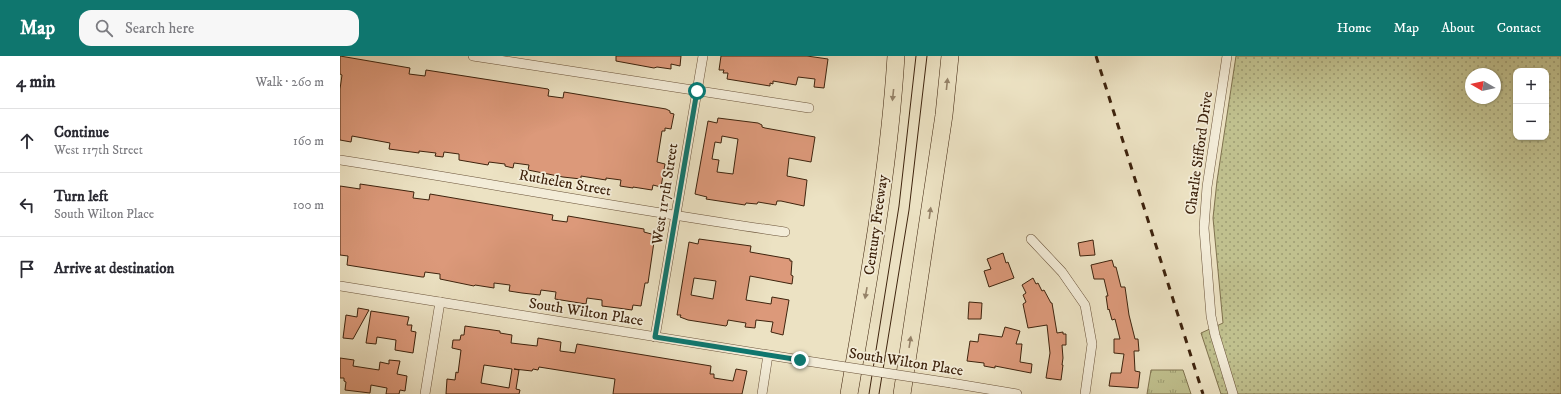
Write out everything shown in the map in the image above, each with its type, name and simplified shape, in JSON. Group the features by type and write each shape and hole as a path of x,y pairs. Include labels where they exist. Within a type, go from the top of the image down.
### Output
{"highway":[{"name":"Century Freeway","path":"849,394 879,215 894,93 896,56"},
{"path":"902,394 944,115 950,56"}],"street":[{"path":"473,56 809,108"},
{"name":"West 117th Street","path":"655,337 703,56"},
{"name":"Charlie Sifford Drive","path":"1227,56 1207,187 1204,228 1211,316 1215,335 1233,394"},
{"name":"Ruthelen Street","path":"340,160 676,216 786,232"},
{"path":"1031,239 1062,272 1085,305 1092,344 1085,394"},
{"name":"South Wilton Place","path":"340,286 1017,394"},
{"path":"425,394 440,302"},
{"path":"762,394 768,355"}],"green space":[{"path":"1236,56 1561,56 1561,394 1221,394 1201,333 1223,323 1213,218 1217,181"},
{"path":"1151,370 1183,370 1191,394 1147,394"}],"building":[{"path":"340,56 410,68 409,74 425,76 426,70 548,89 548,96 563,98 564,92 666,109 670,111 670,113 674,114 671,129 665,128 665,131 662,131 657,162 665,164 661,187 653,185 652,190 633,188 620,186 621,180 606,178 606,180 581,176 581,179 563,177 528,170 529,165 514,163 513,168 505,166 505,164 489,162 488,165 459,160 459,154 444,152 443,157 435,156 436,153 419,151 419,153 389,149 390,143 352,136 351,142 340,140 340,89 342,75 340,74"},
{"path":"616,56 681,56 680,66 671,64 671,69 654,68 616,61"},
{"path":"721,56 807,56 828,59 824,88 814,87 815,79 798,77 796,85 773,81 773,84 770,83 770,86 727,79 728,73 723,73 724,70 719,70"},
{"path":"718,118 758,123 765,128 815,137 811,162 789,158 787,176 807,180 804,206 781,201 777,201 776,205 758,202 757,204 746,203 745,205 706,199 707,197 695,194 708,121 717,123","holes":["722,136 738,139 733,174 717,172 719,160 712,159 715,142 721,143"]},
{"path":"360,184 414,192 413,198 429,200 430,194 553,215 552,220 567,222 568,216 644,229 644,232 655,235 648,283 645,283 641,306 633,305 632,310 602,306 602,300 587,298 586,304 555,299 556,292 541,290 540,295 522,293 509,291 510,285 494,283 494,288 474,286 440,279 440,274 425,272 424,277 422,277 347,265 348,256 340,255 340,186 360,189"},
{"path":"699,239 751,246 750,252 790,259 790,261 792,261 792,284 750,276 746,300 771,304 772,297 789,300 783,335 771,332 773,322 756,320 755,328 745,327 746,323 728,320 726,326 688,320 680,317 681,315 677,315 689,242 698,244","holes":["694,278 716,281 713,299 691,295"]},
{"path":"1093,240 1095,255 1080,256 1078,243"},
{"path":"1003,253 1006,263 1008,262 1014,278 989,287 984,271 991,269 987,259"},
{"path":"1112,260 1114,267 1116,267 1121,287 1125,287 1129,315 1135,339 1138,339 1139,351 1134,351 1135,371 1140,372 1138,388 1109,386 1111,373 1121,373 1124,354 1114,353 1114,339 1120,339 1115,319 1112,320 1109,309 1108,310 1106,296 1108,296 1104,279 1094,279 1091,265"},
{"path":"1033,278 1036,284 1038,283 1042,291 1044,290 1052,303 1057,333 1063,332 1063,334 1066,334 1066,345 1062,345 1063,365 1061,380 1046,378 1050,353 1047,325 1028,328 1023,304 1026,302 1023,295 1026,293 1022,285"},
{"path":"969,302 982,303 981,319 968,319"},
{"path":"358,308 369,310 353,339 343,338 346,315 357,317"},
{"path":"371,311 409,317 407,325 412,325 411,331 416,332 413,353 395,350 396,340 377,337 376,344 366,343"},
{"path":"465,326 500,331 500,333 512,335 511,343 537,346 538,338 561,342 560,351 575,353 577,344 711,366 710,374 714,374 714,378 733,381 736,369 747,371 742,394 613,394 615,379 539,367 538,370 533,369 532,371 514,369 519,370 516,389 520,390 519,394 446,394 447,379 455,380 456,372 458,373 461,350 452,348 453,340 460,340 461,335 464,335","holes":["484,365 512,369 509,388 481,383"]},
{"path":"1005,327 1020,331 1016,344 1022,344 1020,362 1032,364 1031,373 995,366 995,368 984,366 984,363 967,361 970,341 978,342 979,334 1002,337"},
{"path":"340,358 354,360 353,366 379,370 380,362 389,364 389,360 400,361 397,374 407,376 405,391 400,390 399,394 386,394 387,388 371,385 370,393 345,390 346,382 344,381 344,378 340,378"}],"tram line":[{"path":"869,394 899,206 916,56"},
{"path":"879,394 909,210 927,56"}],"railway":[{"path":"1096,56 1203,394"}],"route":[{"path":"697,91 655,337 800,360"}]}
